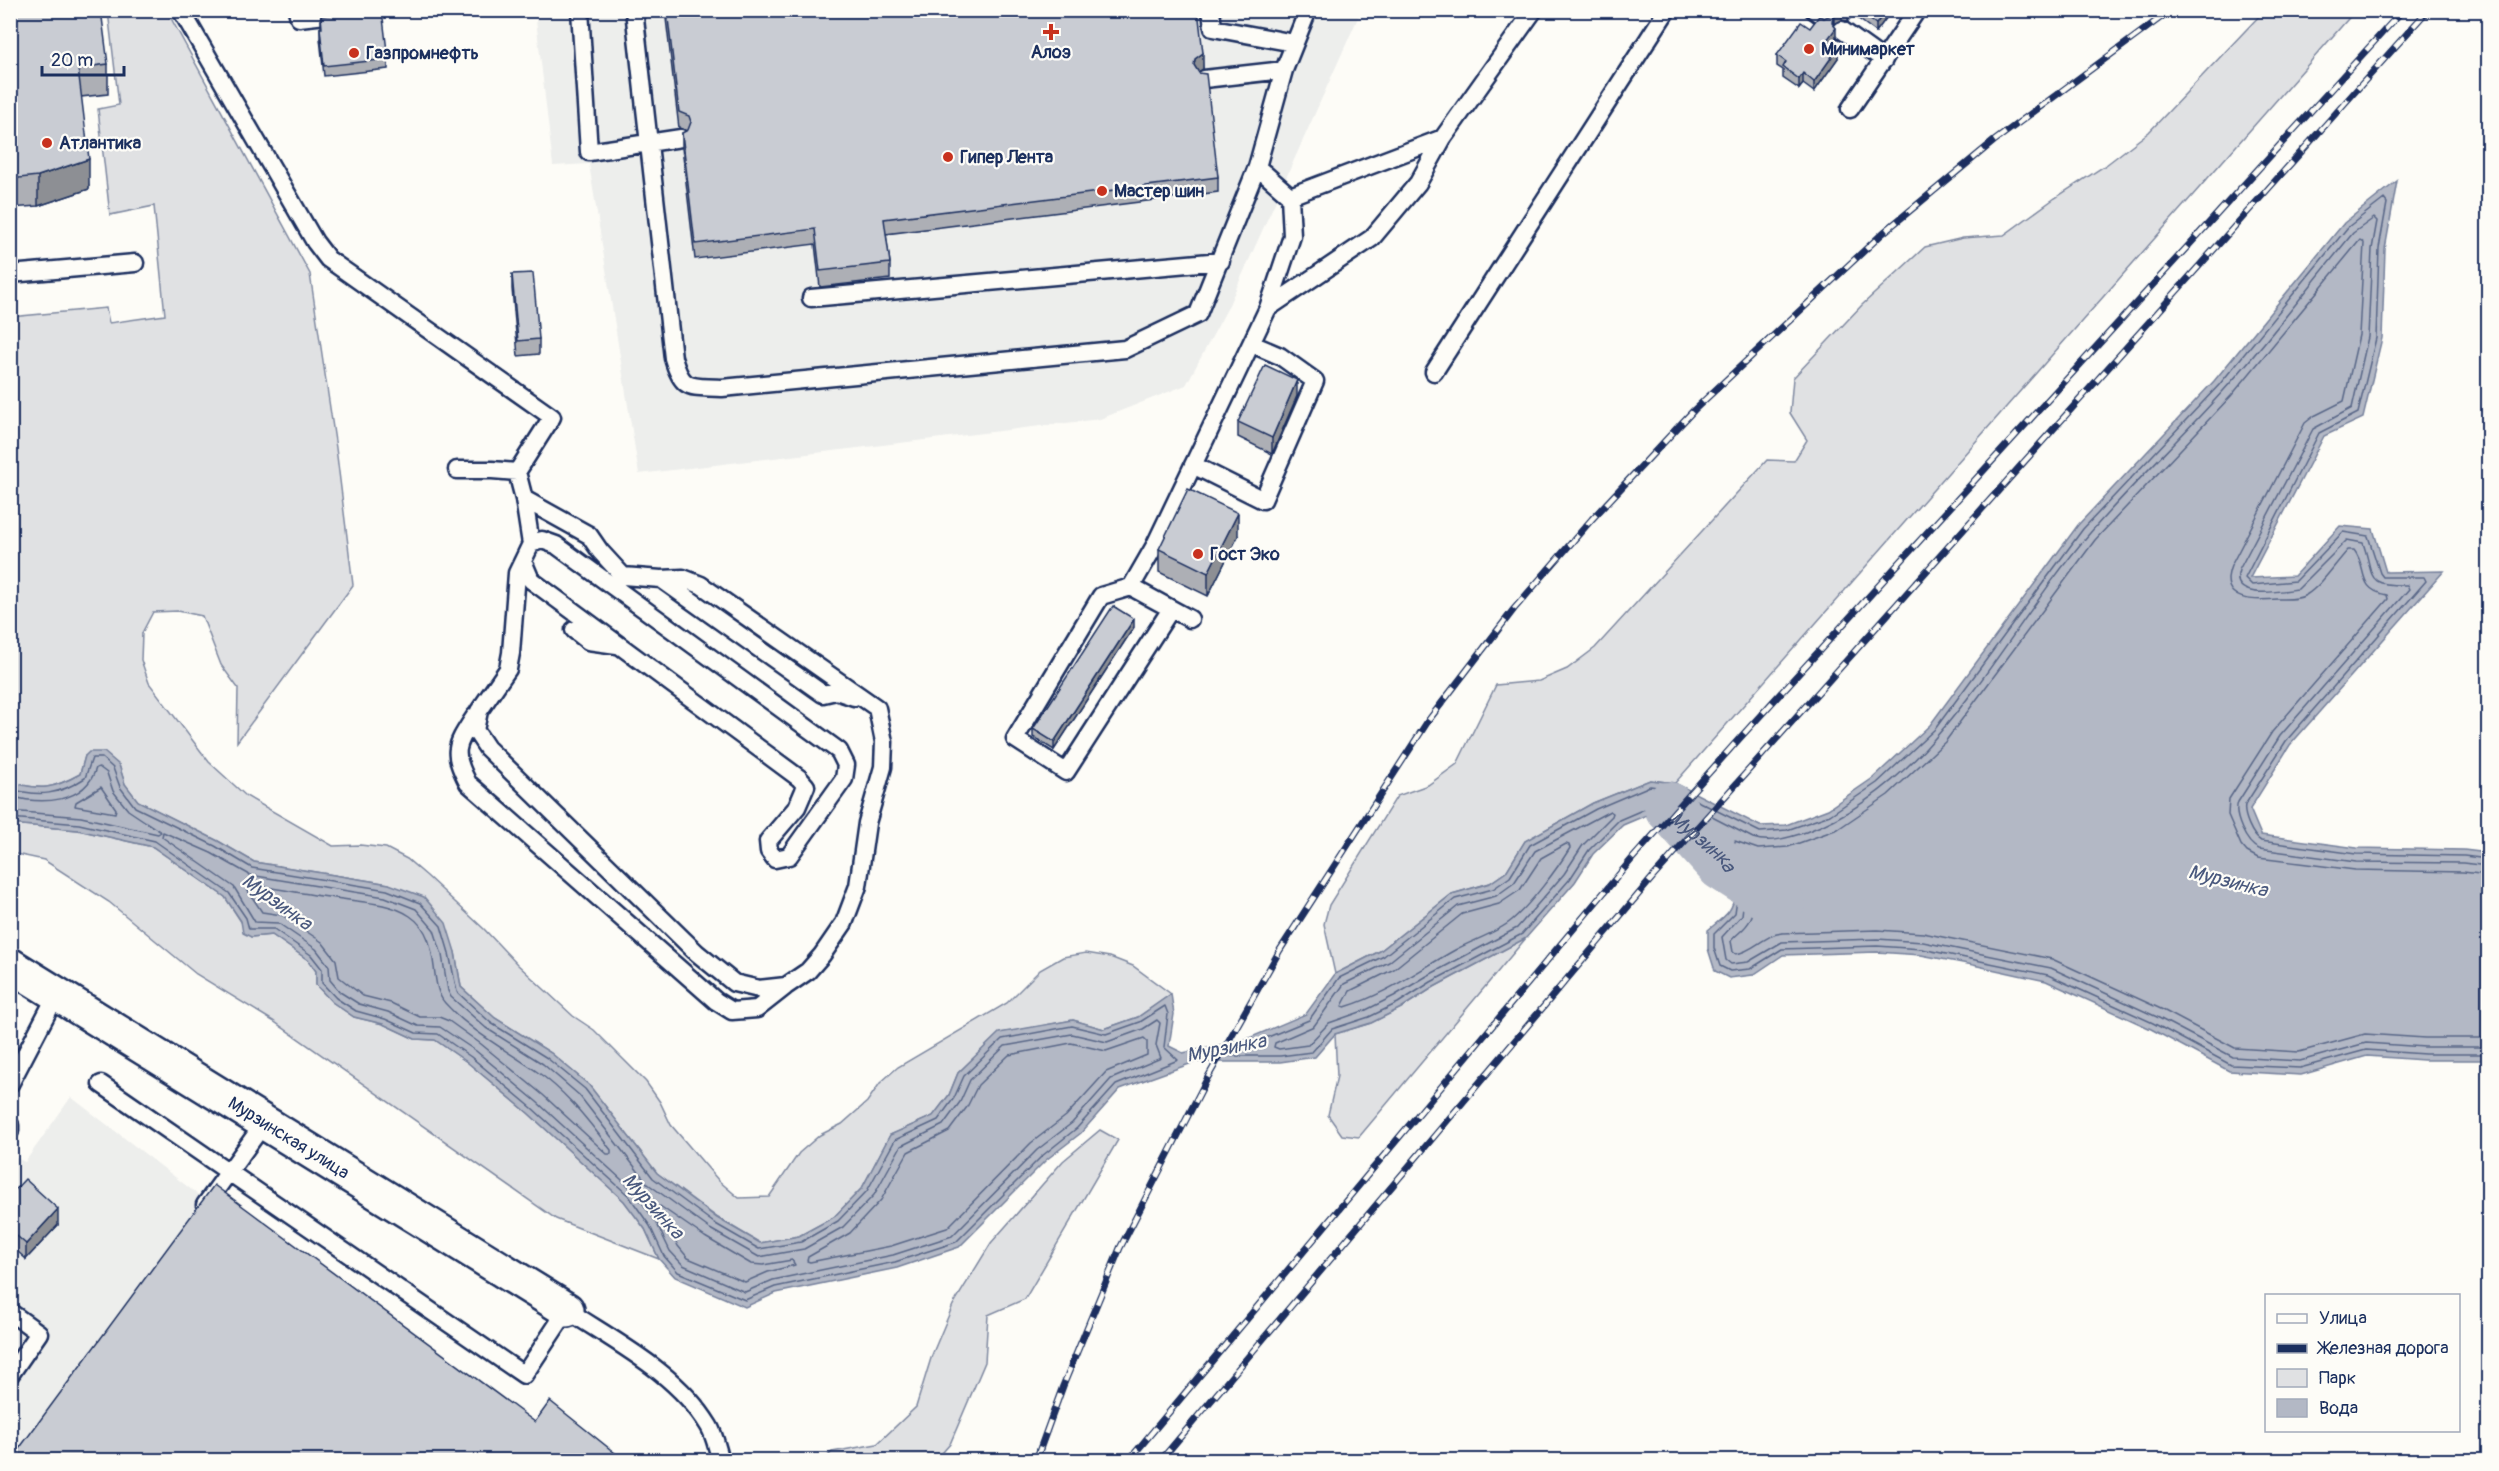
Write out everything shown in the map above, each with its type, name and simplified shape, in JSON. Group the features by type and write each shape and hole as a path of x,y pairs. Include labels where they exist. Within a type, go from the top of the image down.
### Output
{"street":[{"name":"Мурзинская улица","path":"10,965 567,1310"}],"lane":[{"path":"181,10 315,242 328,259 552,417 517,472 531,544 517,573 508,669 457,745 459,765 468,783 716,1001 732,1011 758,1009 808,970 822,955 844,923 858,886 867,823 883,767 884,742 877,708 700,585 683,578 623,576 589,535 524,499"},
{"path":"297,10 299,18 370,10"},
{"path":"580,10 589,152 681,138"},
{"path":"634,10 673,358 679,377 689,386 722,388 1125,349 1198,314 1257,167 1284,70 1308,11"},
{"path":"1211,10 1213,28 1294,43"},
{"path":"1268,308 1372,238 1418,183 1443,138 1534,10"},
{"path":"1434,372 1667,10"},
{"path":"1850,109 1917,10"},
{"path":"1842,30 1884,60"},
{"path":"1204,79 1284,70"},
{"path":"1290,196 1443,138"},
{"path":"1171,609 1066,772 1015,739 1101,596 1131,587 1154,547 1268,308 1292,237 1290,196 1257,167"},
{"path":"811,298 1221,261"},
{"path":"10,274 135,263"},
{"path":"1193,465 1263,500 1315,381 1280,356 1252,344"},
{"path":"457,471 517,472"},
{"path":"523,561 531,580 799,778 806,786 797,807 768,841 769,851 775,859 789,856 844,779 846,765 839,751 650,610 556,545 542,540 531,544"},
{"path":"1131,587 1190,619"},
{"path":"574,630 588,641 620,645"},
{"path":"479,711 475,730 487,748 697,953 734,983 759,989 786,986"},
{"path":"10,1084 57,994"},
{"path":"101,1084 524,1376 567,1310 652,1367 684,1393 709,1427 721,1461"},
{"path":"203,1208 265,1122"},
{"path":"10,1125 10,1131"},
{"path":"10,1312 39,1333 10,1375"}],"shaded area":[{"path":"535,11 1361,11 1227,309 1186,385 1100,419 639,474 589,164 553,166"},
{"path":"71,1097 218,1210 11,1460 10,1155 25,1162"}],"green space":[{"path":"108,11 167,11 310,274 336,448 353,585 237,742 238,688 221,665 202,616 178,611 153,612 142,633 141,660 149,683 209,762 246,796 333,846 360,845 386,848 407,859 484,929 517,964 573,1016 594,1030 646,1082 660,1102 671,1125 719,1181 739,1198 769,1197 799,1153 820,1135 842,1124 867,1102 880,1083 898,1067 1007,1003 1040,970 1063,957 1086,953 1110,957 1133,966 1171,994 1138,1017 1104,1029 1073,1020 999,1034 958,1073 949,1095 933,1116 890,1135 862,1188 834,1217 799,1236 760,1243 718,1218 657,1173 589,1085 551,1053 495,1018 461,987 455,952 389,884 254,862 218,841 138,801 125,784 119,765 85,756 80,774 62,783 47,787 31,787 11,782 10,317 106,308 109,323 165,315 154,206 110,215 98,109 119,105"},
{"path":"2264,11 2355,11 1675,783 1650,780 1593,803 1525,841 1506,872 1490,883 1452,894 1380,951 1335,974 1324,924 1329,905 1397,796 1428,785 1457,764 1496,685 1539,681 1567,669 1595,648 1767,460 1794,461 1807,440 1790,413 1793,378 1862,305 1925,247 1963,238 2004,235 2106,165 2149,132"},
{"path":"11,824 78,830 153,847 225,897 251,937 272,935 308,960 316,971 316,985 332,1002 354,1017 383,1024 415,1039 435,1040 467,1062 528,1113 624,1201 645,1229 659,1259 556,1219 273,1021 196,974 109,902 44,860 11,853"},
{"path":"1526,938 1359,1137 1342,1135 1328,1115 1337,1076 1335,1034 1371,1023 1401,1008 1434,987"},
{"path":"1100,1130 1118,1140 1025,1299 988,1315 985,1362 950,1444 936,1460 824,1460 832,1452 877,1444 916,1407 932,1355 953,1305 991,1243 1063,1161"}],"water":[{"path":"2397,181 2385,249 2382,338 2363,418 2324,436 2250,578 2294,576 2340,526 2373,529 2386,572 2444,571 2290,745 2250,809 2261,835 2357,848 2464,850 2488,853 2488,1060 2424,1060 2367,1056 2301,1075 2229,1071 2151,1029 2046,981 1921,955 1877,952 1783,955 1753,975 1729,978 1715,971 1708,949 1708,930 1729,911 1734,898 1732,884 1713,856 1662,812 1649,814 1623,825 1593,854 1575,882 1526,938 1434,987 1401,1008 1371,1023 1335,1034 1315,1057 1280,1062 1195,1062 1120,1089 1081,1133 1046,1160 959,1247 897,1268 776,1293 745,1307 675,1277 659,1259 645,1229 624,1201 528,1113 467,1062 435,1040 415,1039 383,1024 354,1017 332,1002 316,985 316,971 308,960 272,935 251,937 243,933 241,921 225,897 153,847 78,830 11,824 11,782 31,787 47,787 62,783 80,774 85,756 89,752 104,752 119,765 125,784 138,801 218,841 254,862 389,884 424,897 446,923 455,952 461,987 495,1018 551,1053 589,1085 657,1173 717,1218 760,1243 799,1236 834,1217 862,1188 890,1135 933,1116 949,1095 958,1073 999,1033 1073,1020 1104,1029 1138,1017 1171,994 1174,1014 1169,1046 1183,1053 1247,1039 1306,1014 1335,974 1380,951 1452,894 1490,883 1506,872 1525,841 1593,803 1650,780 1675,783 1760,826 1786,825 1828,809 1873,778 1930,725 2078,525 2214,381 2344,223"}],"building":[{"name":"Атлантика","path":"10,10 101,10 108,64 78,68 89,159 38,176 10,179"},
{"path":"382,10 388,59 324,66 321,16"},
{"name":"Гипер Лента","path":"667,10 1198,10 1203,53 1195,59 1194,65 1199,73 1206,74 1218,177 884,219 890,263 820,271 815,229 695,244 682,133 688,130 691,122 689,116 679,112"},
{"path":"1834,10 1850,10 1848,14 1842,12 1834,16"},
{"path":"1857,10 1886,10 1876,24"},
{"path":"1833,14 1832,23 1836,28 1827,40 1838,48 1814,82 1803,73 1799,79 1783,67 1786,62 1777,55 1801,22 1810,28 1819,16 1824,18"},
{"path":"533,273 539,339 518,341 512,274"},
{"path":"1265,365 1297,380 1272,438 1238,422"},
{"path":"1188,489 1238,513 1208,573 1159,549"},
{"path":"1113,606 1134,619 1054,742 1033,729"},
{"path":"25,1179 58,1209 26,1244 10,1230 10,1195"},
{"path":"214,1185 535,1422 550,1401 625,1461 10,1461"}],"waterway":[{"name":"Мурзинка","path":"1669,807 1722,866 1780,903"}],"railway":[{"path":"1036,1460 1063,1386 1120,1248 1208,1077 1280,950 1428,721 1514,609 1592,519 1694,410 1883,233 1994,141 2171,10"},
{"path":"1129,1460 1632,859 2403,10"},
{"path":"1161,1460 1653,877 2428,10"}],"place":[{"name":"Алоэ","path":"1051,32"},
{"name":"Минимаркет","path":"1809,49"},
{"name":"Газпромнефть","path":"354,53"},
{"name":"Атлантика","path":"47,143"},
{"name":"Гипер Лента","path":"948,157"},
{"name":"Мастер шин","path":"1102,191"},
{"name":"Гост Эко","path":"1198,554"}]}
